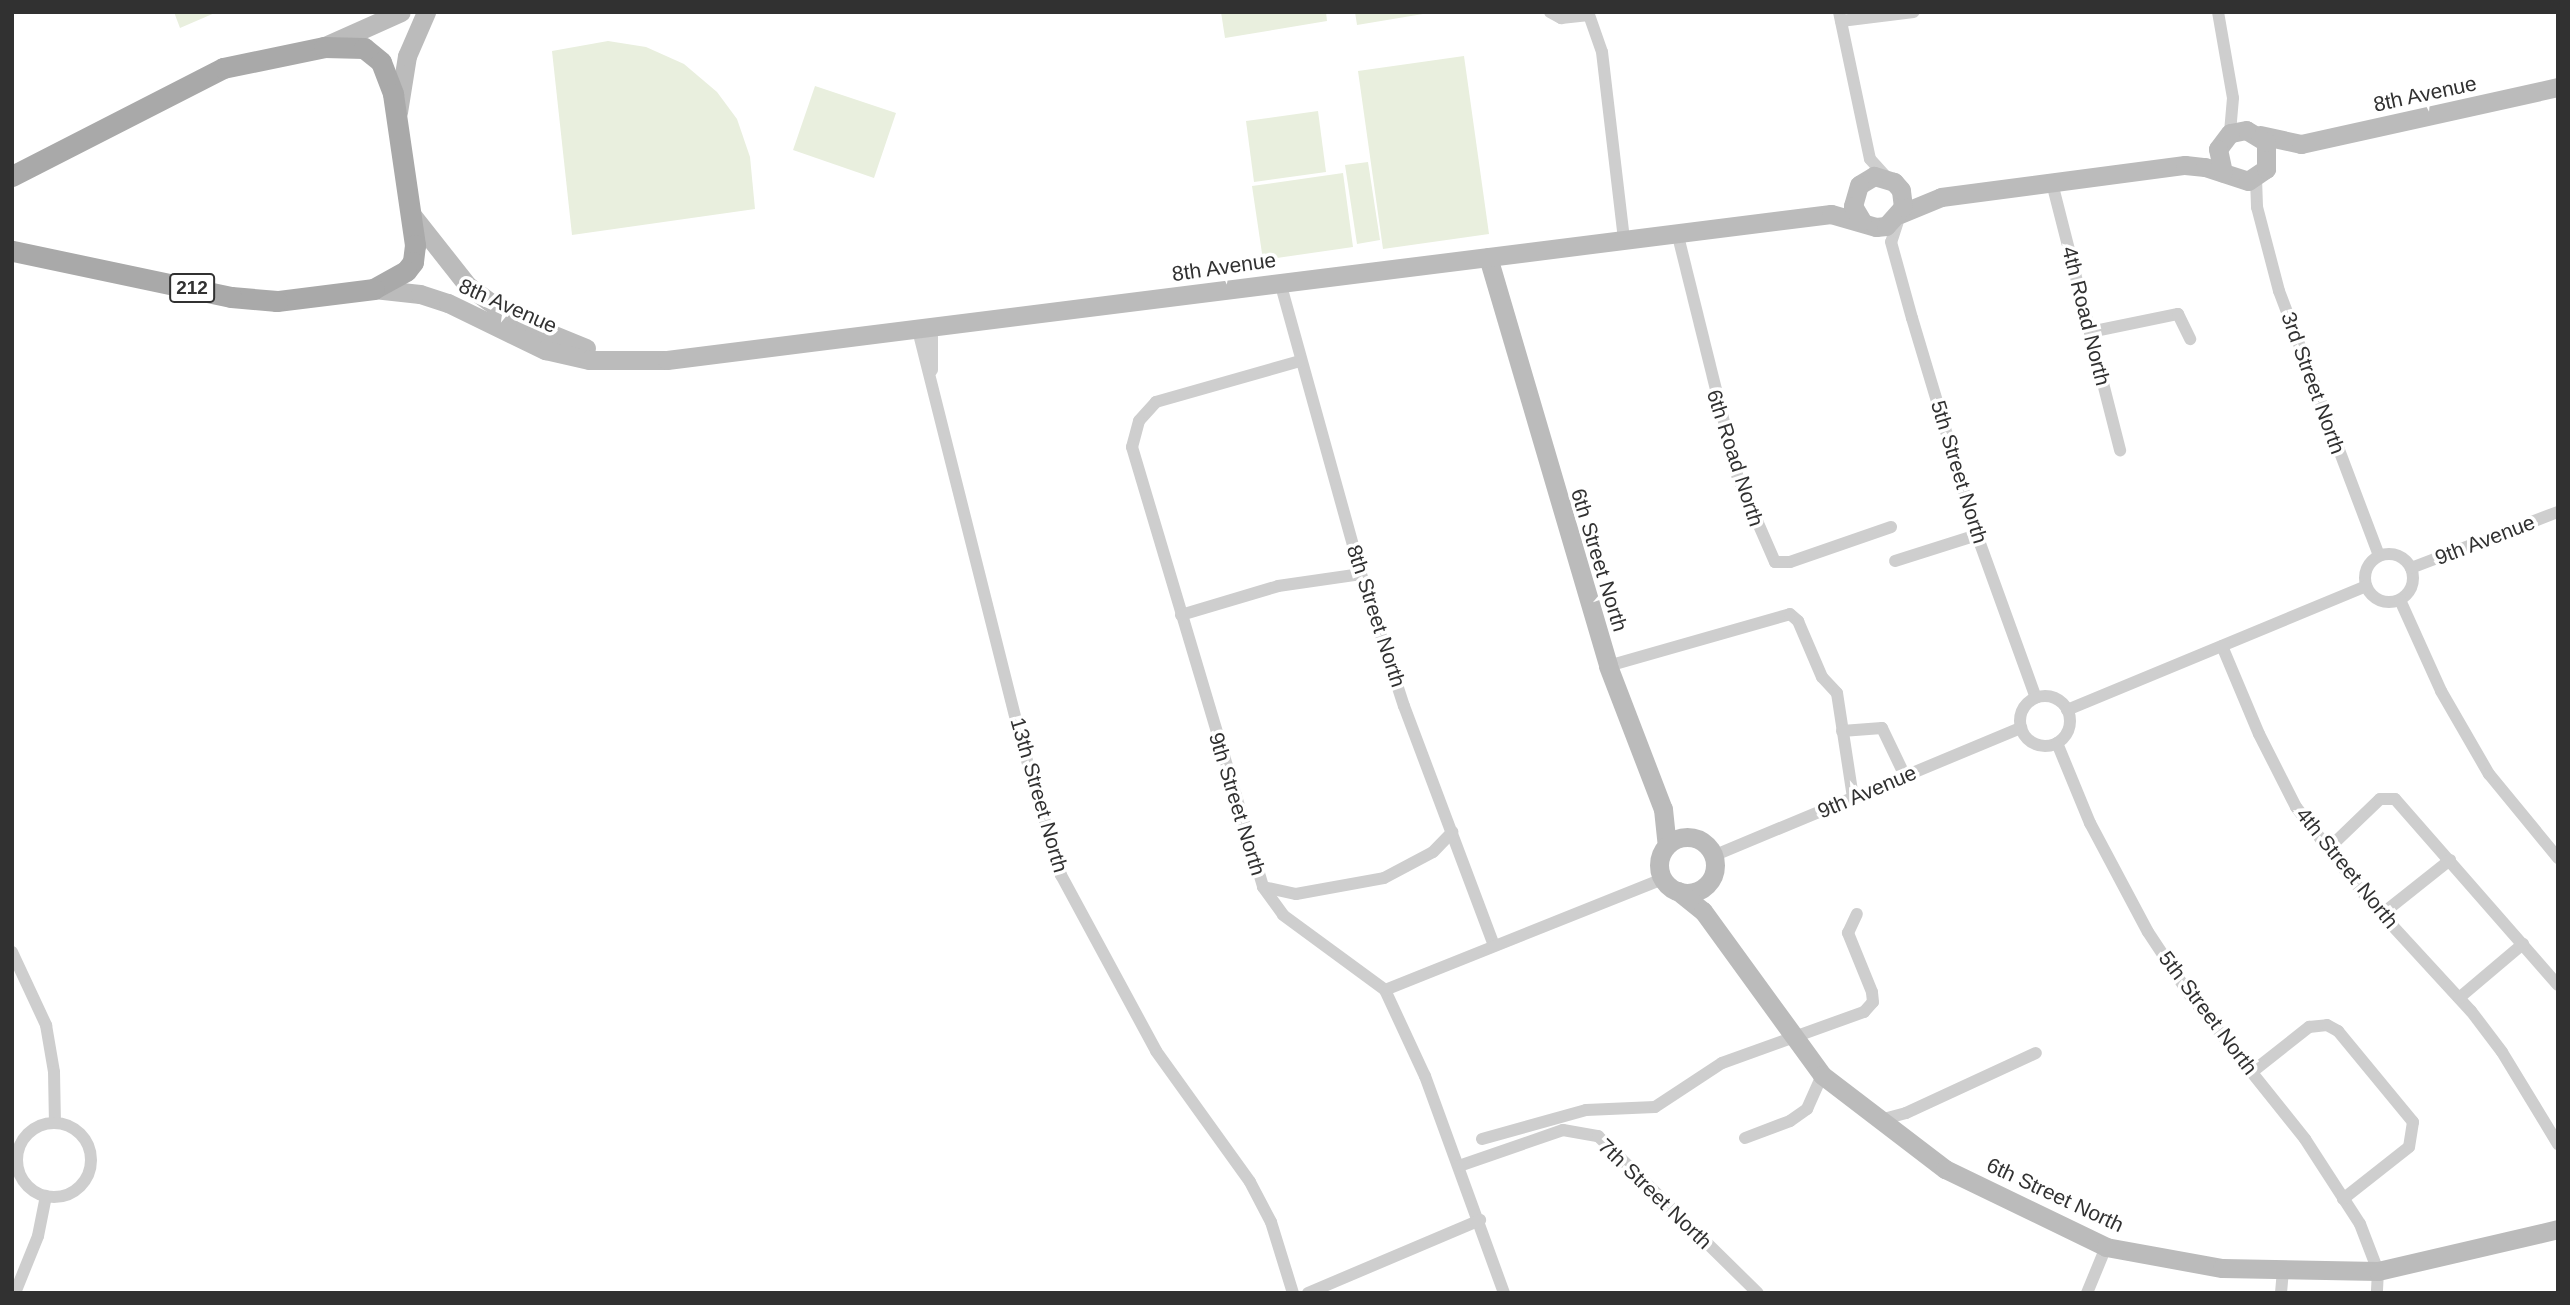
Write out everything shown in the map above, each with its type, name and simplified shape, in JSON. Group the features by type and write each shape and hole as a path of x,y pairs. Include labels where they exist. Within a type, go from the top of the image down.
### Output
{"main road":[{"path":"324,47 401,12"},
{"path":"397,117 407,56 426,12"},
{"name":"212","path":"12,176 223,68 324,47 364,48 374,54 387,74 397,117 400,160 412,215 413,262 374,289 290,300 246,299 12,251"},
{"name":"8th Avenue","path":"2246,175 2301,144 2558,87"},
{"path":"2246,175 2269,151 2257,134"},
{"name":"8th Avenue","path":"2226,137 2257,134 2301,144"},
{"path":"2226,137 2217,160 2246,175"},
{"path":"2185,165 2226,137"},
{"path":"1941,197 1874,176 1856,191 1864,223 1886,226 1918,203 1941,197 2185,165 2246,175"},
{"path":"1891,180 1904,199 1900,215"},
{"name":"8th Avenue","path":"1831,214 1856,191"},
{"name":"8th Avenue","path":"374,289 420,294 448,303 545,350 623,362 925,330 1280,282 1831,214 1864,223"},
{"name":"8th Avenue","path":"412,215 467,285 510,317 623,362"},
{"name":"6th Street North","path":"1493,256 1510,330 1608,666 1659,799 1667,845"},
{"name":"6th Street North","path":"1659,799 1692,838"},
{"path":"1692,838 1713,856 1715,866 1707,884 1699,890 1678,891 1662,879 1659,862 1667,845 1692,838"},
{"name":"6th Street North","path":"1707,884 1718,933"},
{"name":"6th Street North","path":"1678,891 1697,904 1822,1075 1945,1169 2106,1247 2183,1264 2283,1272 2378,1271 2558,1229"}],"street":[{"path":"1550,12 1561,18 1588,14 1602,52 1623,239"},
{"path":"1891,180 1870,159 1840,17 1913,12"},
{"path":"2218,12 2233,98 2226,137"},
{"path":"2233,98 2257,134"},
{"path":"1856,191 1870,159"},
{"name":"3rd Street North","path":"2246,175 2305,366 2379,556"},
{"name":"3rd Street North","path":"2246,175 2257,207"},
{"name":"4th Road North","path":"2052,183 2120,450"},
{"path":"1864,223 1891,242 1900,215"},
{"name":"6th Road North","path":"1677,232 1737,475 1776,562 1790,562 1891,527"},
{"name":"5th Street North","path":"1891,242 1977,535 2036,698"},
{"name":"8th Street North","path":"1280,282 1361,574 1493,943"},
{"path":"2090,332 2178,314 2190,339"},
{"name":"13th Street North","path":"925,330 982,589 1061,876 1156,1051 1250,1182 1271,1222 1293,1293"},
{"name":"9th Street North","path":"1300,361 1176,394 1156,402 1139,421 1132,447 1263,887 1283,915 1385,990 1425,1076 1480,1220 1504,1293"},
{"name":"9th Avenue","path":"2412,568 2558,512"},
{"path":"1895,561 1977,535"},
{"path":"2392,554 2412,568 2410,592 2400,600 2386,603 2374,598 2366,586 2370,563 2379,556 2392,554"},
{"path":"1181,615 1278,586 1361,574"},
{"path":"2067,710 2366,586"},
{"path":"2400,600 2441,691 2489,774 2558,858"},
{"path":"1608,666 1778,614 1790,614 1798,621 1822,677 1837,693 1853,797"},
{"name":"4th Street North","path":"2222,646 2259,734 2296,807 2382,914 2459,998 2502,1052 2558,1144"},
{"path":"2036,698 2055,698 2067,710 2069,727 2057,743 2036,744 2021,728 2024,708 2036,698"},
{"path":"1842,731 1882,728 1905,776"},
{"name":"9th Avenue","path":"1713,856 2021,728"},
{"name":"5th Street North","path":"2057,743 2090,823 2148,932 2189,994 2305,1139 2360,1224 2378,1271"},
{"path":"2328,849 2380,799 2388,797 2398,801 2558,985"},
{"path":"1263,887 1296,894 1384,878 1433,852 1452,832"},
{"path":"2382,914 2450,860"},
{"path":"1385,990 1493,943 1662,879"},
{"path":"1482,1139 1586,1110 1655,1107 1722,1063 1864,1012 1873,1002 1848,933 1857,914"},
{"path":"2459,998 2523,944"},
{"path":"12,952 46,1025 54,1072 55,1123"},
{"path":"2252,1072 2309,1027 2327,1025 2338,1031 2413,1122 2409,1147 2343,1199"},
{"path":"1880,1120 1906,1113 2036,1053"},
{"path":"1745,1138 1790,1121 1807,1109 1822,1075"},
{"path":"55,1123 80,1133 92,1162 77,1190 46,1196 24,1182 17,1158 27,1134 55,1123"},
{"name":"7th Street North","path":"1459,1166 1563,1130 1598,1136 1758,1293"},
{"path":"15,1293 38,1236 46,1196"},
{"path":"1312,1292 1480,1220"},
{"path":"2087,1293 2106,1247"},
{"path":"2378,1271 2378,1293"},
{"path":"2281,1293 2283,1272"}],"green space":[{"path":"174,12 217,12 180,28"},
{"path":"1221,12 1326,12 1327,21 1225,38"},
{"path":"1355,12 1435,12 1357,25"},
{"path":"608,41 646,47 684,64 717,92 737,119 750,157 755,209 572,235 552,51"},
{"path":"1464,56 1489,234 1383,249 1358,71"},
{"path":"815,86 896,113 874,178 793,150"},
{"path":"1318,111 1326,172 1254,182 1246,121"},
{"path":"1368,162 1380,240 1357,244 1345,165"},
{"path":"1343,173 1353,247 1263,260 1252,186"}]}
